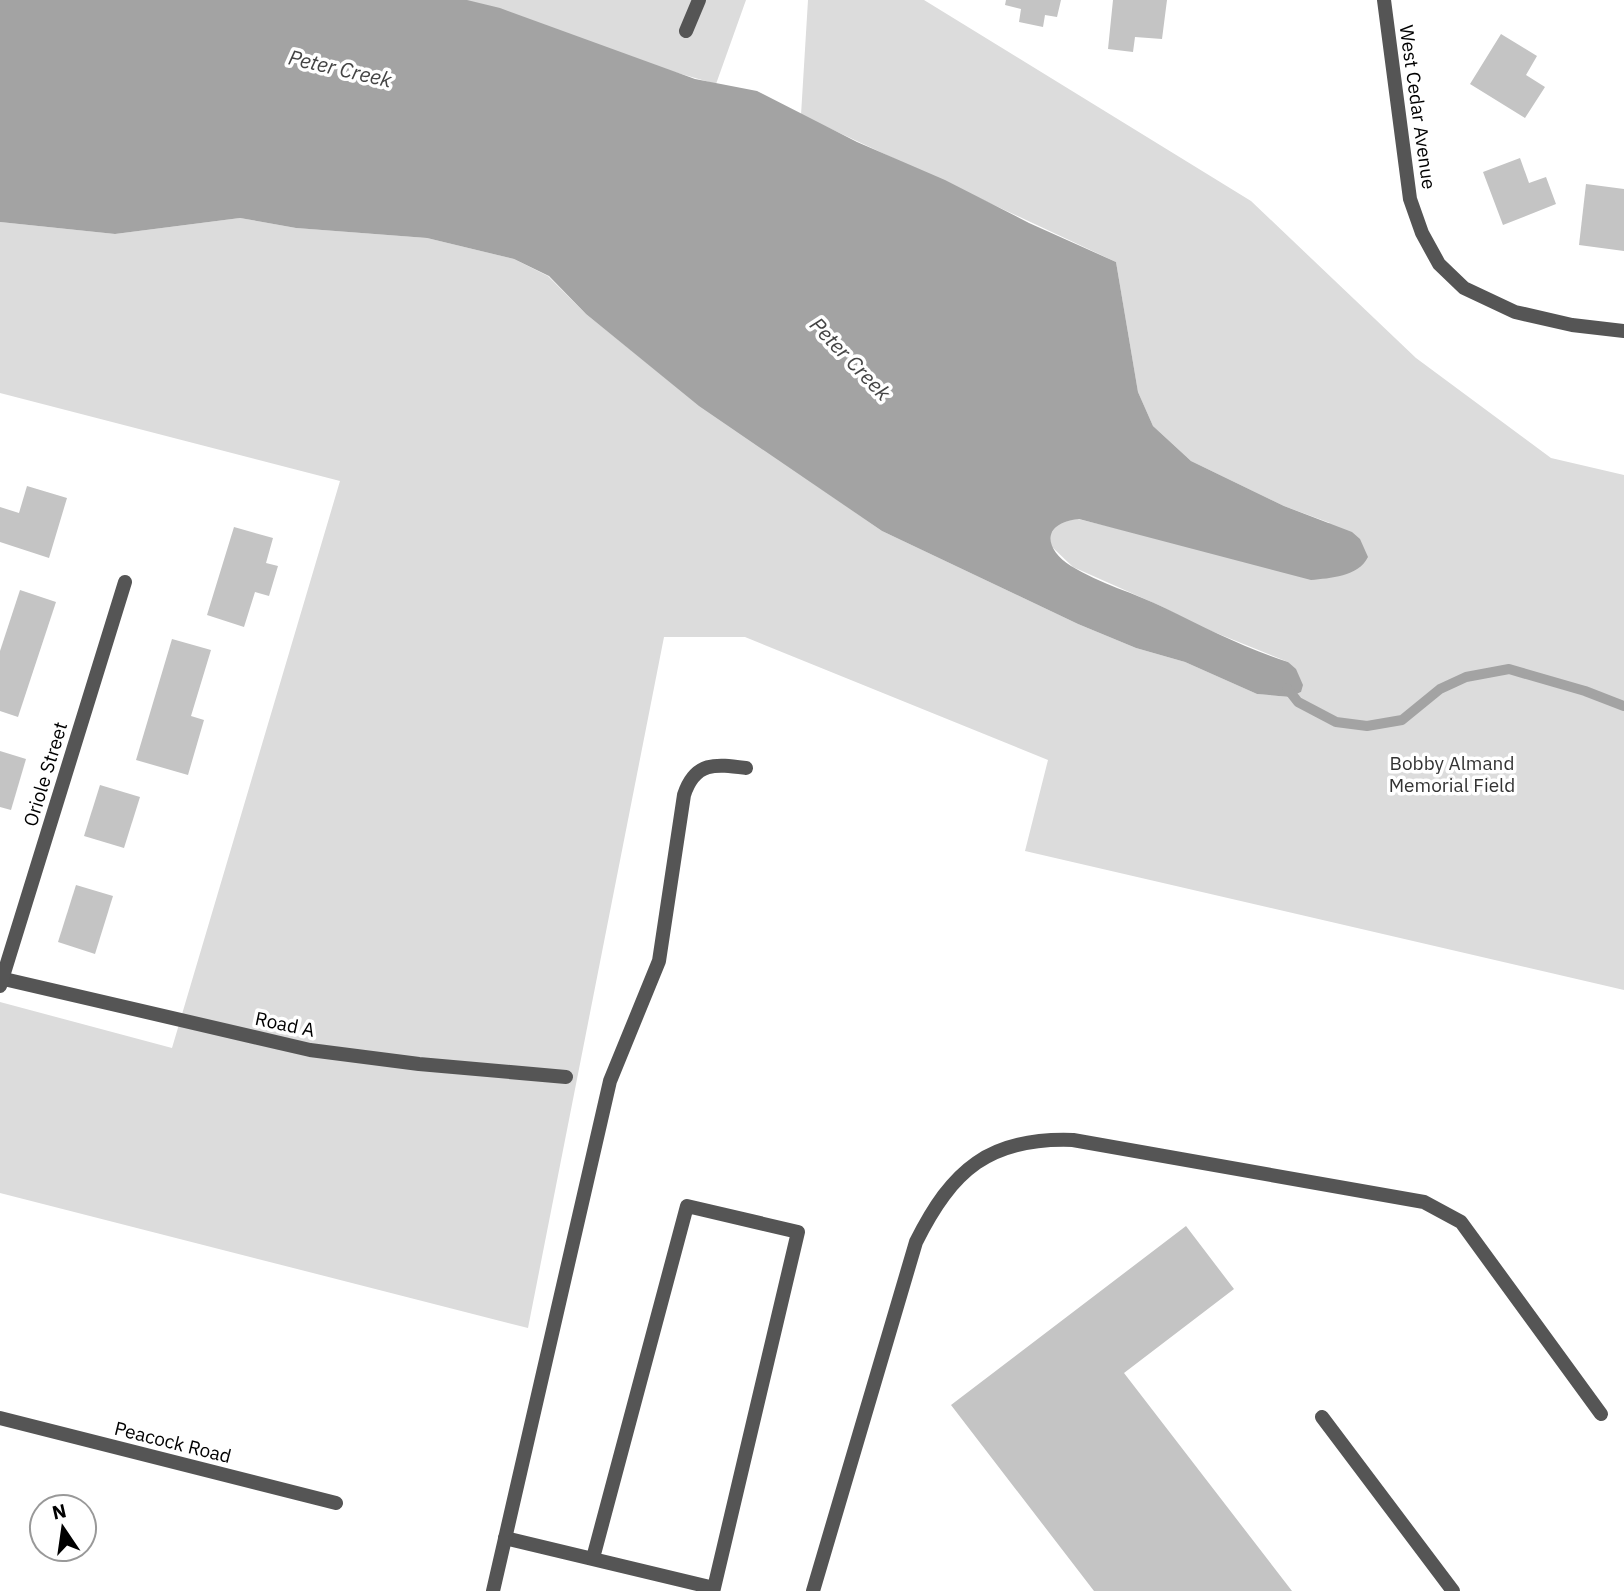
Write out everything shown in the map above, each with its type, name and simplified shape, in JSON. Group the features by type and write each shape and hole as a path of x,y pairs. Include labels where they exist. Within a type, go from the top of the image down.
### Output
{"street":[{"path":"687,31 699,0"},
{"name":"West Cedar Avenue","path":"1384,0 1410,199 1422,233 1439,264 1464,288 1515,312 1572,325 1624,331"},
{"name":"Oriole Street","path":"1,981 125,582"},
{"path":"493,1591 610,1080 659,961 684,795 689,780 702,768 719,765 746,768"},
{"name":"Road A","path":"1,981 310,1050 419,1064 566,1077"},
{"path":"813,1591 916,1242 934,1207 957,1178 992,1153 1041,1139 1073,1140 1424,1202 1461,1222 1601,1414"},
{"path":"505,1538 713,1588 798,1232 687,1206 593,1558"},
{"path":"1322,1417 1452,1591"},
{"name":"Peacock Road","path":"0,1418 336,1503"}],"green space":[{"path":"423,0 746,0 716,84"},
{"name":"Bobby Almand Memorial Field","path":"808,0 924,0 1251,201 1416,358 1551,458 1624,475 1624,990 1025,851 1048,760 745,637 664,637 528,1328 0,1193 0,1002 172,1048 340,481 0,393 0,222 115,234 240,218 296,228 427,238 514,259 548,276 586,314 694,401 882,531 1078,624 1136,648 1185,662 1257,694 1290,697 1301,692 1288,662 1194,624 1165,608 1073,567 1051,546 1050,535 1059,522 1078,519 1145,535 1330,523 1284,506 1191,461 1153,426 1138,392 1116,262 801,115"}],"water":[{"path":"0,0 467,0 500,8 695,79 757,91 857,142 945,180 1029,223 1116,262 1138,392 1153,426 1191,461 1284,506 1352,532 1360,539 1368,557 1351,573 1311,580 1079,519 1067,521 1053,531 1051,544 1055,552 1071,566 1225,637 1288,662 1296,669 1303,685 1301,692 1290,697 1257,694 1185,662 1136,648 1078,624 882,531 699,406 586,314 549,276 514,259 427,238 296,228 240,218 115,234 0,222"}],"building":[{"path":"1006,0 1061,0 1057,17 1045,15 1043,27 1019,22 1021,9 1005,5"},
{"path":"1113,0 1167,0 1162,39 1135,37 1133,52 1108,49"},
{"path":"1501,34 1537,56 1526,75 1545,87 1525,118 1470,84"},
{"path":"1520,158 1529,183 1546,177 1556,204 1503,225 1483,172"},
{"path":"1586,184 1624,189 1624,251 1579,245"},
{"path":"27,486 67,498 49,558 0,542 0,507 19,513"},
{"path":"234,527 273,538 266,563 278,566 269,596 255,592 244,627 207,615"},
{"path":"20,590 56,602 18,717 0,711 0,651"},
{"path":"172,639 211,650 191,716 204,720 188,775 136,760"},
{"path":"0,751 26,759 11,810 0,807"},
{"path":"100,785 140,797 124,848 84,836"},
{"path":"76,885 113,896 95,954 58,942"},
{"path":"1186,1226 1234,1289 1124,1373 1292,1591 1094,1591 951,1405"}],"waterway":[{"name":"Peter Creek","path":"1287,688 1298,702 1336,722 1367,726 1402,720 1440,689 1466,677 1509,669 1585,691 1624,706"}]}
